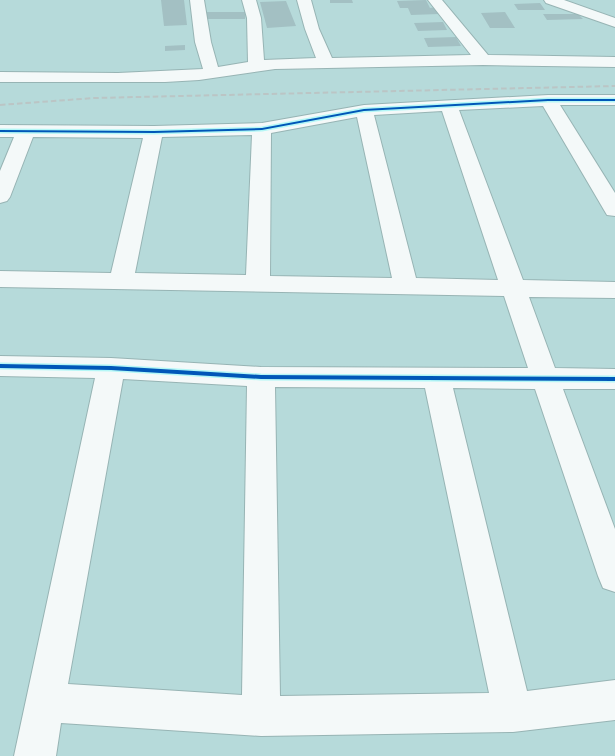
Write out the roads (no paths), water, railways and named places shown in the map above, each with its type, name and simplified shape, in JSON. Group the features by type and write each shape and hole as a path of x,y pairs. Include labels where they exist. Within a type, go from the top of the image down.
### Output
{"street":[{"path":"198,0 203,42 212,73"},
{"path":"249,0 254,18 256,65"},
{"path":"304,0 312,29 326,64"},
{"path":"435,0 483,60"},
{"path":"550,0 615,23"},
{"path":"0,77 137,78 212,73 256,65 483,60 615,62"},
{"path":"0,131 154,132 262,129 364,110 548,100 615,100"},
{"path":"548,100 615,210"},
{"path":"449,106 512,289 615,576"},
{"path":"364,110 406,287"},
{"path":"258,284 262,129"},
{"path":"0,198 25,132"},
{"path":"121,282 154,132"},
{"path":"0,280 615,290"},
{"path":"0,366 111,368 261,376 615,379"},
{"path":"34,756 111,368"},
{"path":"261,376 262,716"},
{"path":"437,378 513,712"},
{"path":"46,702 262,716 513,712 615,700"}],"railway":[{"path":"0,105 94,98 615,86"}]}
